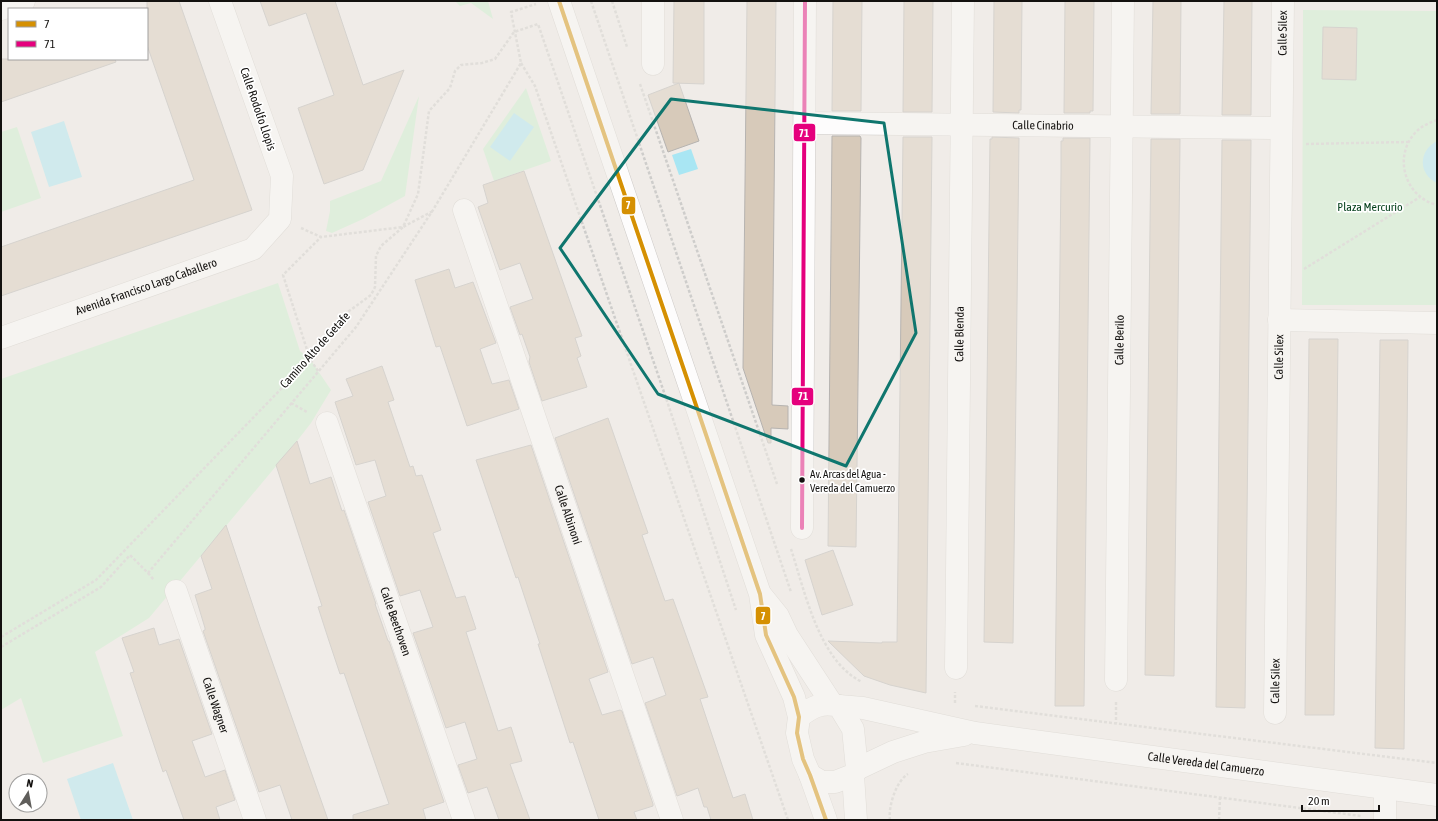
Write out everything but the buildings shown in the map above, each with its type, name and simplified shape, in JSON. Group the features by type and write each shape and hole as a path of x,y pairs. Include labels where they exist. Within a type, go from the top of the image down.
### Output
{"street":[{"path":"1,9 24,1"},
{"name":"Calle Rodolfo Llopis","path":"220,1 282,176 280,219"},
{"path":"652,1 653,64"},
{"path":"802,528 806,1"},
{"name":"Calle Blenda","path":"956,668 963,1"},
{"name":"Calle Berilo","path":"1116,680 1123,1"},
{"name":"Calle Silex","path":"1275,713 1283,1"},
{"path":"549,2 760,594 766,635 794,696 799,716 797,733 803,759 826,820"},
{"name":"Calle Cinabrio","path":"805,123 1122,126 1281,136"},
{"name":"Calle Albinoni","path":"464,210 672,820"},
{"name":"Avenida Francisco Largo Caballero","path":"1,338 253,249 280,219"},
{"path":"1279,320 1437,323"},
{"name":"Calle Beethoven","path":"327,423 464,820"},
{"name":"Calle Wagner","path":"176,591 255,820"},
{"path":"760,594 778,616 788,635 852,729 856,820"},
{"path":"799,716 819,704 836,705"},
{"name":"Calle Vereda del Camuerzo","path":"836,705 863,708 975,733 1437,795"},
{"name":"Calle Vereda del Camuerzo","path":"855,772 893,752 918,744 975,733"},
{"path":"810,775 822,782 835,782 855,772"},
{"path":"1385,789 1385,820"}],"path":[{"path":"591,1 793,598"},
{"path":"612,1 629,52"},
{"path":"549,2 511,12 520,63 535,86 788,820"},
{"path":"514,32 538,24 736,611"},
{"name":"Camino Alto de Getafe","path":"1,637 96,580 310,359 340,326 345,314 371,295 376,287 376,256 381,246 403,227 418,194 429,111 450,88 455,71 461,65 482,63 495,59 514,32"},
{"path":"1,648 101,586 130,555 148,573 356,327 434,210 520,63"},
{"path":"639,82 778,487"},
{"path":"1437,120 1425,125 1416,132 1408,142 1404,153 1403,165 1406,178 1412,189 1420,197 1437,205"},
{"path":"1281,136 1408,142"},
{"path":"1280,284 1420,197"},
{"path":"280,219 321,237 403,227 434,210"},
{"path":"318,371 310,359 283,275 321,237"},
{"path":"790,548 812,614 824,643 837,662 851,677 863,683"},
{"path":"955,704 963,705"},
{"path":"970,706 1437,763"},
{"path":"951,762 1385,820"},
{"path":"890,820 889,816 893,795 904,777 913,771"},
{"path":"1219,820 1220,798"}],"highlighted area":[{"path":"671,99 884,123 916,333 846,466 658,394 560,248"}],"green space":[{"path":"455,1 488,1 493,19 471,3 460,6"},
{"name":"Plaza Mercurio","path":"1303,10 1437,11 1437,305 1302,305"},
{"path":"526,88 551,161 494,181 483,149"},
{"path":"419,96 405,196 363,219 332,233 326,231 330,211 330,201 381,181"},
{"path":"17,127 41,198 1,212 1,132"},
{"path":"278,283 300,351 310,359 331,390 311,423 297,441 149,618 95,652 123,736 43,763 21,698 1,710 1,379"}],"water":[{"path":"514,113 534,127 510,161 490,147"},
{"path":"64,121 82,177 49,187 31,132"},
{"path":"1437,141 1437,183 1426,174 1423,162 1426,151"},
{"path":"691,149 698,169 679,175 672,155"},
{"path":"113,763 133,820 81,820 67,779"}],"transit line":[{"name":"7","path":"559,1 760,594 766,635 794,697 799,717 797,733 803,759 826,820"},
{"name":"71","path":"802,528 805,1"}],"place":[{"name":"Av. Arcas del Agua - Vereda del Camuerzo","path":"802,480"}]}
